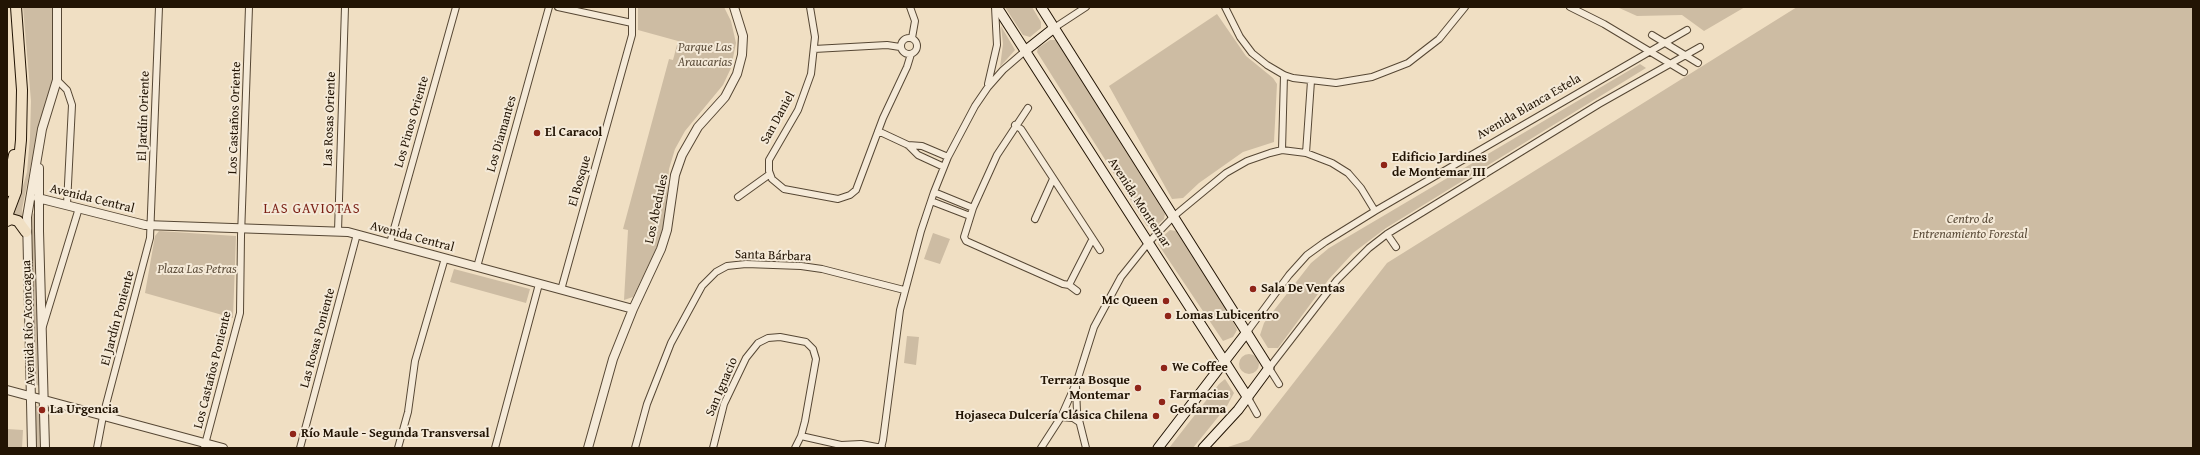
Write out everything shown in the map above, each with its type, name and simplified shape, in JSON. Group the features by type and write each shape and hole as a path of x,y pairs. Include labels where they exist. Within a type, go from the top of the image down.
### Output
{"main road":[{"path":"7,216 9,191 22,115 16,7"},
{"name":"Avenida Montemar","path":"996,7 1149,242 1248,398"},
{"name":"Avenida Montemar","path":"1041,7 1269,368"},
{"path":"1025,50 1054,28"},
{"path":"7,221 11,219 18,221 26,232"},
{"name":"Avenida Blanca Estela","path":"1158,448 1247,332"},
{"path":"1203,448 1248,398 1269,368"}],"street":[{"path":"40,145 44,119 57,80 57,7"},
{"name":"El Jardín Oriente","path":"151,225 159,7"},
{"name":"Los Castaños Oriente","path":"242,229 249,7"},
{"name":"Las Rosas Oriente","path":"338,231 345,7"},
{"name":"Los Pinos Oriente","path":"390,243 456,7"},
{"name":"Los Diamantes","path":"477,266 549,7"},
{"path":"558,7 632,23"},
{"name":"El Bosque","path":"561,290 632,35 632,7"},
{"name":"Los Abedules","path":"588,448 609,372 633,309 662,249 667,230 675,175 682,155 698,127 725,97 737,74 742,55 743,36 734,7"},
{"name":"San Daniel","path":"770,174 769,158 803,98 811,74 814,49 814,24 810,7"},
{"path":"910,7 915,21 912,38"},
{"path":"988,87 994,67 996,45 996,7"},
{"path":"1054,28 1086,7"},
{"path":"1225,7 1234,28 1246,45 1267,65 1284,75 1311,81 1336,83 1360,80 1396,69 1430,48 1448,30 1465,7"},
{"path":"1570,7 1604,24 1684,72"},
{"name":"Avenida Blanca Estela","path":"1247,332 1290,274 1307,255 1375,211 1687,30"},
{"path":"1652,35 1698,63"},
{"path":"900,47 904,39 912,38"},
{"path":"738,197 770,174 776,183 784,189 826,197 846,197 853,193 859,186 878,131 908,67 911,54 917,48 916,42 912,38"},
{"path":"814,49 886,45 900,47 904,53 911,54"},
{"path":"1269,368 1348,267 1388,234 1599,104 1700,47"},
{"path":"801,436 843,446 861,444 881,448 884,440 897,324 904,290 934,192 948,156 963,127 988,87 1003,70 1025,50"},
{"path":"1282,150 1284,75"},
{"path":"57,80 67,90 72,105 67,204"},
{"path":"1306,153 1311,81"},
{"path":"1028,108 1015,125 997,155 973,208 964,235 966,241 1062,284 1069,285 1077,291"},
{"path":"1015,125 1021,129 1092,240 1100,250"},
{"path":"878,131 908,145 918,155 944,167"},
{"name":"Avenida Río Aconcagua","path":"32,448 26,232 29,196 40,145"},
{"name":"Avenida Río Aconcagua","path":"40,145 38,198 45,448"},
{"path":"908,145 922,146 948,156"},
{"path":"1040,448 1062,417 1077,381 1087,345 1102,310 1121,277 1149,242 1174,216 1216,180 1236,166 1258,156 1282,150 1306,153 1332,162 1348,174 1361,188 1375,211"},
{"path":"1035,219 1053,179"},
{"path":"934,192 973,208"},
{"name":"Avenida Central","path":"38,198 151,225 338,231 357,234 633,309"},
{"path":"931,201 970,216"},
{"path":"41,333 79,208"},
{"name":"El Jardín Poniente","path":"97,448 150,238 151,225"},
{"name":"Los Castaños Poniente","path":"205,446 240,313 242,229"},
{"name":"Las Rosas Poniente","path":"300,448 357,234"},
{"path":"1388,234 1396,247"},
{"path":"1069,285 1092,240"},
{"path":"398,448 408,412 415,361 445,258"},
{"name":"Santa Bárbara","path":"635,448 647,404 671,343 702,286 716,272 727,266 746,264 801,266 822,269 904,290"},
{"path":"494,448 539,284"},
{"name":"San Ignacio","path":"713,448 724,404 740,369 753,348 763,340 774,337 802,340 810,345 815,354 814,377 801,436 795,448"},
{"name":"Avenida Montemar","path":"1269,368 1280,384"},
{"path":"1077,381 1076,402 1079,422 1086,448"},
{"path":"7,390 104,416 205,446 223,448"},
{"name":"Avenida Montemar","path":"1248,398 1257,414"},
{"path":"1062,417 1073,418 1079,422"}],"green space":[{"path":"23,7 54,7 52,85 37,136 22,209 23,218 12,214 20,197 27,172 30,137 31,101"},
{"name":"Parque Las Araucarias","path":"638,7 724,7 731,21 736,43 731,68 723,85 685,131 675,149 669,169 665,219 658,245 633,297 624,300 628,230 623,229 669,59 673,60 678,41 638,30"},
{"path":"1005,7 1032,7 1041,22 1041,28 1030,37 1023,35"},
{"path":"1617,7 1745,7 1704,31 1682,15 1637,16"},
{"name":"Centro de Entrenamiento Forestal","path":"1797,7 2193,7 2193,448 1225,448 1249,440 1387,263"},
{"path":"1217,14 1246,56 1273,78 1277,84 1274,142 1243,152 1199,183 1183,198 1172,199 1109,86"},
{"path":"1001,26 1015,50 1000,67 1003,44"},
{"path":"1050,40 1056,40 1165,214 1164,219 1154,228 1147,226 1037,52 1038,48"},
{"path":"1640,64 1646,68 1386,228 1353,253 1329,279 1278,348 1268,348 1260,335 1264,323 1311,263 1329,248"},
{"path":"33,213 36,217 39,386 35,384 29,229"},
{"path":"1170,230 1176,231 1231,317 1237,330 1233,337 1223,341 1158,244 1160,239"},
{"name":"Plaza Las Petras","path":"159,231 236,236 233,318 145,293 155,236"},
{"path":"933,233 950,239 940,264 924,259"},
{"path":"454,269 530,289 526,303 450,282"},
{"path":"907,336 919,337 916,365 904,363"},
{"path":"1249,354 1256,357 1259,364 1256,371 1249,374 1242,371 1239,364 1242,357"},
{"path":"1225,379 1234,393 1227,406 1193,448 1169,448 1219,384"},
{"path":"34,405 40,407 41,448 36,448"},
{"path":"7,429 23,430 22,448 7,448"}],"place":[{"name":"El Caracol","path":"537,133"},
{"name":"Edificio Jardines de Montemar III","path":"1384,165"},
{"name":"Sala De Ventas","path":"1253,289"},
{"name":"Mc Queen","path":"1166,301"},
{"name":"Lomas Lubicentro","path":"1168,316"},
{"name":"We Coffee","path":"1164,368"},
{"name":"Terraza Bosque Montemar","path":"1138,388"},
{"name":"Farmacias Geofarma","path":"1162,402"},
{"name":"La Urgencia","path":"42,410"},
{"name":"Hojaseca Dulcería Clásica Chilena","path":"1156,416"},
{"name":"Río Maule - Segunda Transversal","path":"293,434"}],"district":[{"name":"LAS GAVIOTAS","path":"312,209"}]}
